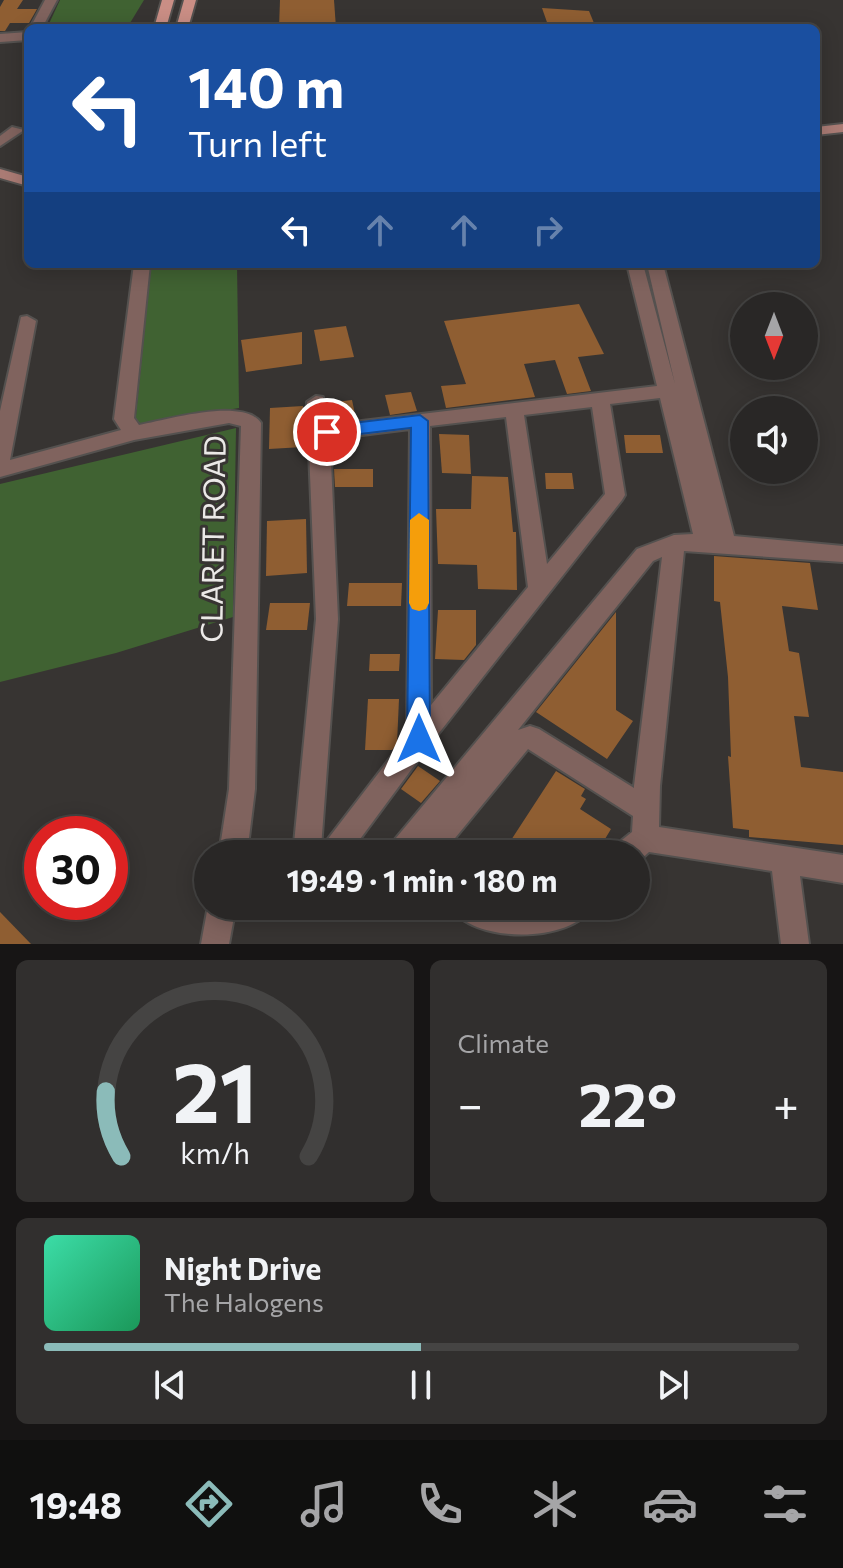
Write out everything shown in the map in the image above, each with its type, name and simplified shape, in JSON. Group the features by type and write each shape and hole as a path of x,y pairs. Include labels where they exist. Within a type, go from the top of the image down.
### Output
{"main road":[{"path":"161,24 168,0"},
{"path":"183,24 190,0"},
{"path":"820,131 843,128"},
{"path":"0,173 24,181"}],"street":[{"path":"38,24 51,0"},
{"path":"0,38 24,36"},
{"path":"0,142 17,130"},
{"path":"0,470 134,433 124,419 142,268"},
{"path":"636,268 665,391 710,517"},
{"path":"656,268 686,389 716,542"},
{"path":"0,460 27,321"},
{"path":"320,436 327,432 686,389"},
{"path":"343,840 419,739 615,495 600,398"},
{"path":"308,840 327,619 316,402"},
{"path":"514,409 540,592"},
{"name":"CLARET ROAD","path":"134,433 223,416 244,418 251,423 242,789 235,840"},
{"path":"419,739 420,421"},
{"path":"412,840 645,555 674,543 716,542 843,554"},
{"path":"638,840 646,810 674,543"},
{"path":"436,840 515,742 530,737 646,810"},
{"path":"650,848 843,869"},
{"path":"784,862 795,944"},
{"path":"215,944 219,920"},
{"path":"484,920 514,941 530,944 555,933 567,920"}],"green space":[{"path":"60,0 144,0 129,24 49,24"},
{"path":"151,268 237,268 239,408 135,425"},
{"path":"236,428 233,617 116,653 0,682 0,484"}],"building":[{"path":"4,0 23,0 17,9 37,9 29,23 10,23 5,31 0,31 0,7"},
{"path":"280,0 334,0 336,24 279,24"},
{"path":"542,8 589,11 594,24 548,24"},
{"path":"579,304 604,354 578,357 591,391 567,394 555,360 524,364 535,397 446,408 441,386 466,384 444,321"},
{"path":"346,326 354,357 320,361 314,330"},
{"path":"302,332 302,364 246,372 241,340"},
{"path":"411,392 417,411 390,415 385,395"},
{"path":"352,400 356,419 332,421 329,403"},
{"path":"303,406 303,447 269,449 270,408"},
{"path":"439,434 469,435 471,474 442,473"},
{"path":"624,435 660,435 663,453 626,453"},
{"path":"334,469 373,469 373,487 335,487"},
{"path":"545,473 572,473 574,489 546,489"},
{"path":"472,476 508,477 513,532 516,532 517,590 478,589 477,565 438,564 436,509 471,509"},
{"path":"306,519 307,573 266,576 267,521"},
{"path":"714,556 810,563 818,610 782,606 789,651 799,653 809,717 794,716 801,767 843,772 843,845 749,837 749,830 733,828 728,756 731,757 728,677 720,602 714,601"},
{"path":"349,583 402,583 401,606 347,606"},
{"path":"270,603 310,603 307,630 266,630"},
{"path":"438,610 476,610 476,645 464,660 435,659"},
{"path":"616,612 616,710 633,721 607,759 536,712"},
{"path":"370,654 400,654 399,671 369,671"},
{"path":"368,699 399,699 397,744 392,750 365,750"},
{"path":"418,766 440,781 421,803 401,789"},
{"path":"556,771 585,789 581,796 586,799 580,809 611,829 604,840 511,840"},
{"path":"0,912 31,944 0,944"}],"slow traffic":[{"path":"419,520 419,603"}],"route":[{"path":"327,432 420,421 419,739"}]}
